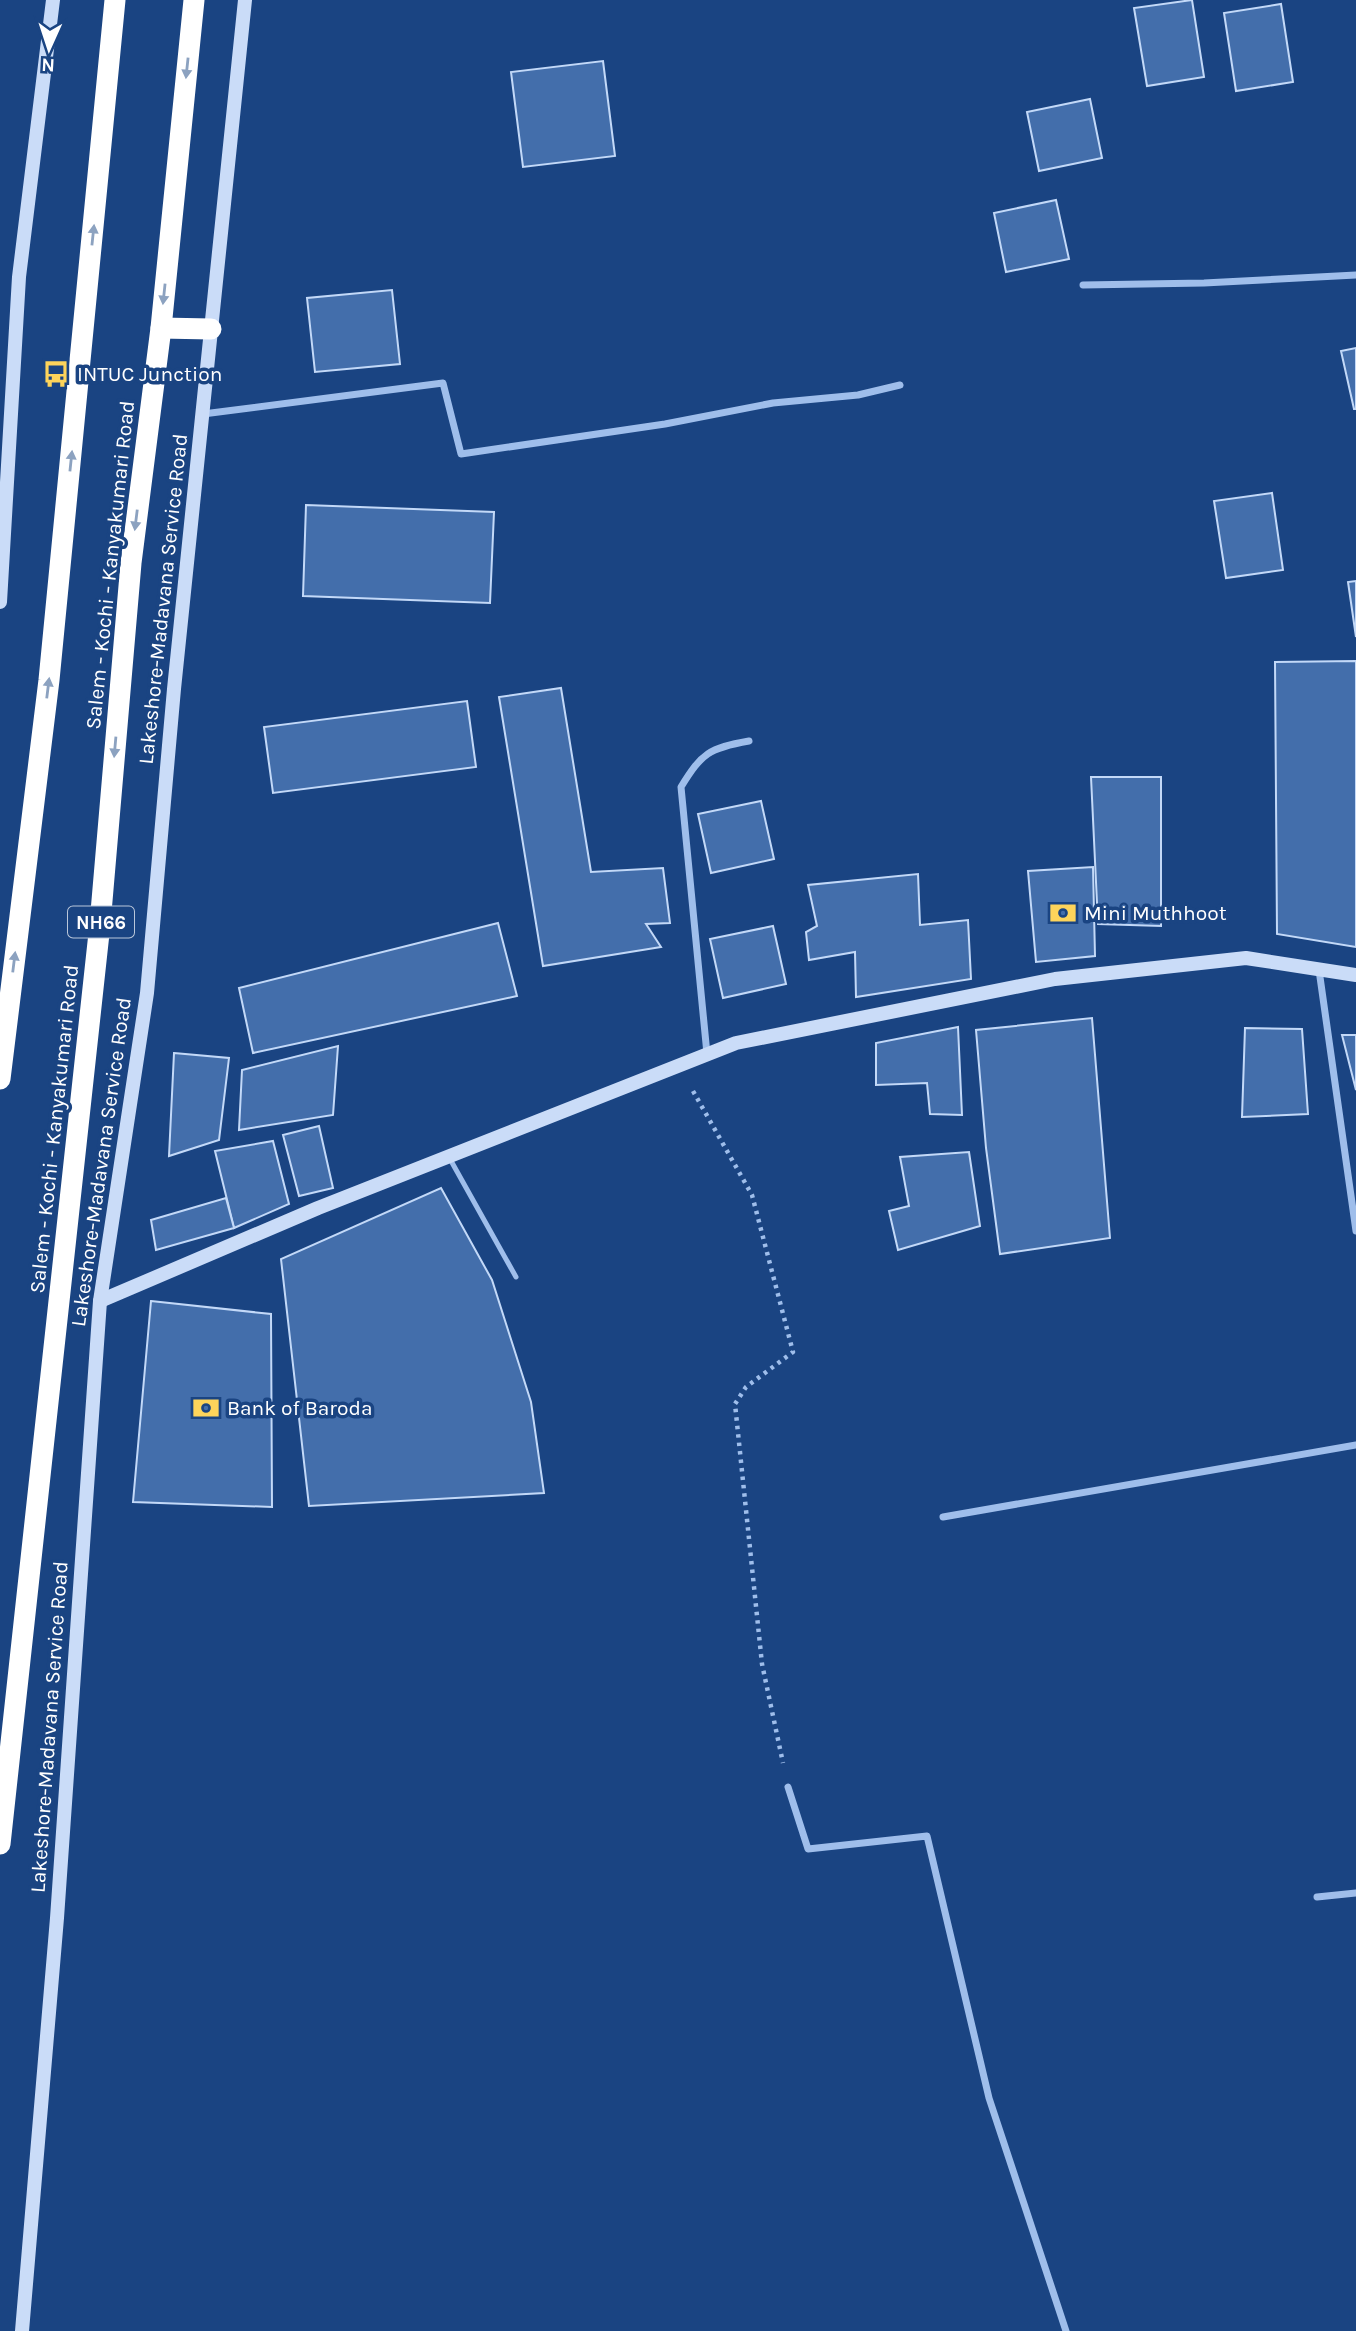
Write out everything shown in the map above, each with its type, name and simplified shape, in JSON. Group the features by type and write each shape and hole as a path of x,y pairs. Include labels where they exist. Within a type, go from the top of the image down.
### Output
{"highway":[{"path":"0,1079 50,680 115,0"},
{"name":"Salem - Kochi - Kanyakumari Road","path":"0,1844 99,938 131,563 161,328 194,0"},
{"path":"161,328 211,330"}],"street":[{"path":"0,602 4,466 19,277 53,0"},
{"name":"Lakeshore-Madavana Service Road","path":"22,2331 57,1918 100,1301 147,993 174,690 245,0"},
{"path":"1083,285 1204,283 1356,275"},
{"path":"202,415 443,383 461,454 665,424 773,403 858,394 900,385"},
{"path":"707,1055 681,787 698,761 720,746 749,741"},
{"path":"100,1301 318,1208 736,1043 1055,979 1246,958 1356,975"},
{"path":"1319,969 1356,1231"},
{"path":"943,1517 1356,1445"},
{"path":"788,1787 808,1849 927,1836 989,2098 1066,2331"},
{"path":"1317,1897 1356,1893"}],"lane":[{"path":"449,1156 516,1277"}],"path":[{"path":"679,1066 752,1195 793,1352 746,1387 735,1404 762,1664 788,1787"}],"building":[{"path":"1192,0 1204,77 1147,86 1134,8"},
{"path":"1281,4 1293,82 1236,91 1224,13"},
{"path":"603,61 615,156 523,167 511,72"},
{"path":"1090,99 1102,158 1039,171 1027,112"},
{"path":"1056,200 1069,259 1006,272 994,213"},
{"path":"392,290 400,364 315,372 307,298"},
{"path":"1356,348 1356,409 1354,409 1341,351"},
{"path":"1272,493 1283,570 1226,578 1214,501"},
{"path":"306,505 494,512 490,603 303,596"},
{"path":"1356,581 1356,637 1348,582"},
{"path":"1356,661 1356,947 1277,934 1275,662"},
{"path":"561,688 591,872 663,868 670,923 646,924 661,947 543,966 499,697"},
{"path":"467,701 476,767 273,793 264,727"},
{"path":"1091,777 1161,777 1161,926 1098,924"},
{"path":"761,801 774,859 711,873 698,814"},
{"name":"Mini Muthhoot","path":"1093,867 1095,956 1036,962 1028,871"},
{"path":"918,874 920,925 968,920 971,979 856,997 855,952 809,960 806,932 817,926 808,885"},
{"path":"498,923 517,996 253,1053 239,988"},
{"path":"773,926 786,984 723,998 710,939"},
{"path":"1092,1018 1110,1238 1000,1254 986,1148 976,1030"},
{"path":"958,1027 962,1115 930,1114 927,1083 876,1085 876,1043"},
{"path":"1245,1028 1302,1029 1308,1114 1242,1117"},
{"path":"1342,1035 1356,1035 1356,1090"},
{"path":"338,1046 333,1115 239,1130 242,1070"},
{"path":"174,1053 229,1058 219,1140 169,1156"},
{"path":"319,1126 333,1188 299,1196 283,1135"},
{"path":"273,1141 289,1204 234,1228 215,1151"},
{"path":"969,1152 980,1226 898,1250 889,1211 909,1206 900,1157"},
{"path":"441,1188 492,1280 531,1402 544,1493 309,1506 281,1259"},
{"path":"226,1198 234,1228 156,1250 151,1220"},
{"name":"Bank of Baroda","path":"151,1301 271,1314 272,1507 133,1502"}],"place":[{"name":"INTUC Junction","path":"56,374"},
{"name":"Mini Muthhoot","path":"1063,913"},
{"name":"Bank of Baroda","path":"206,1408"}]}
